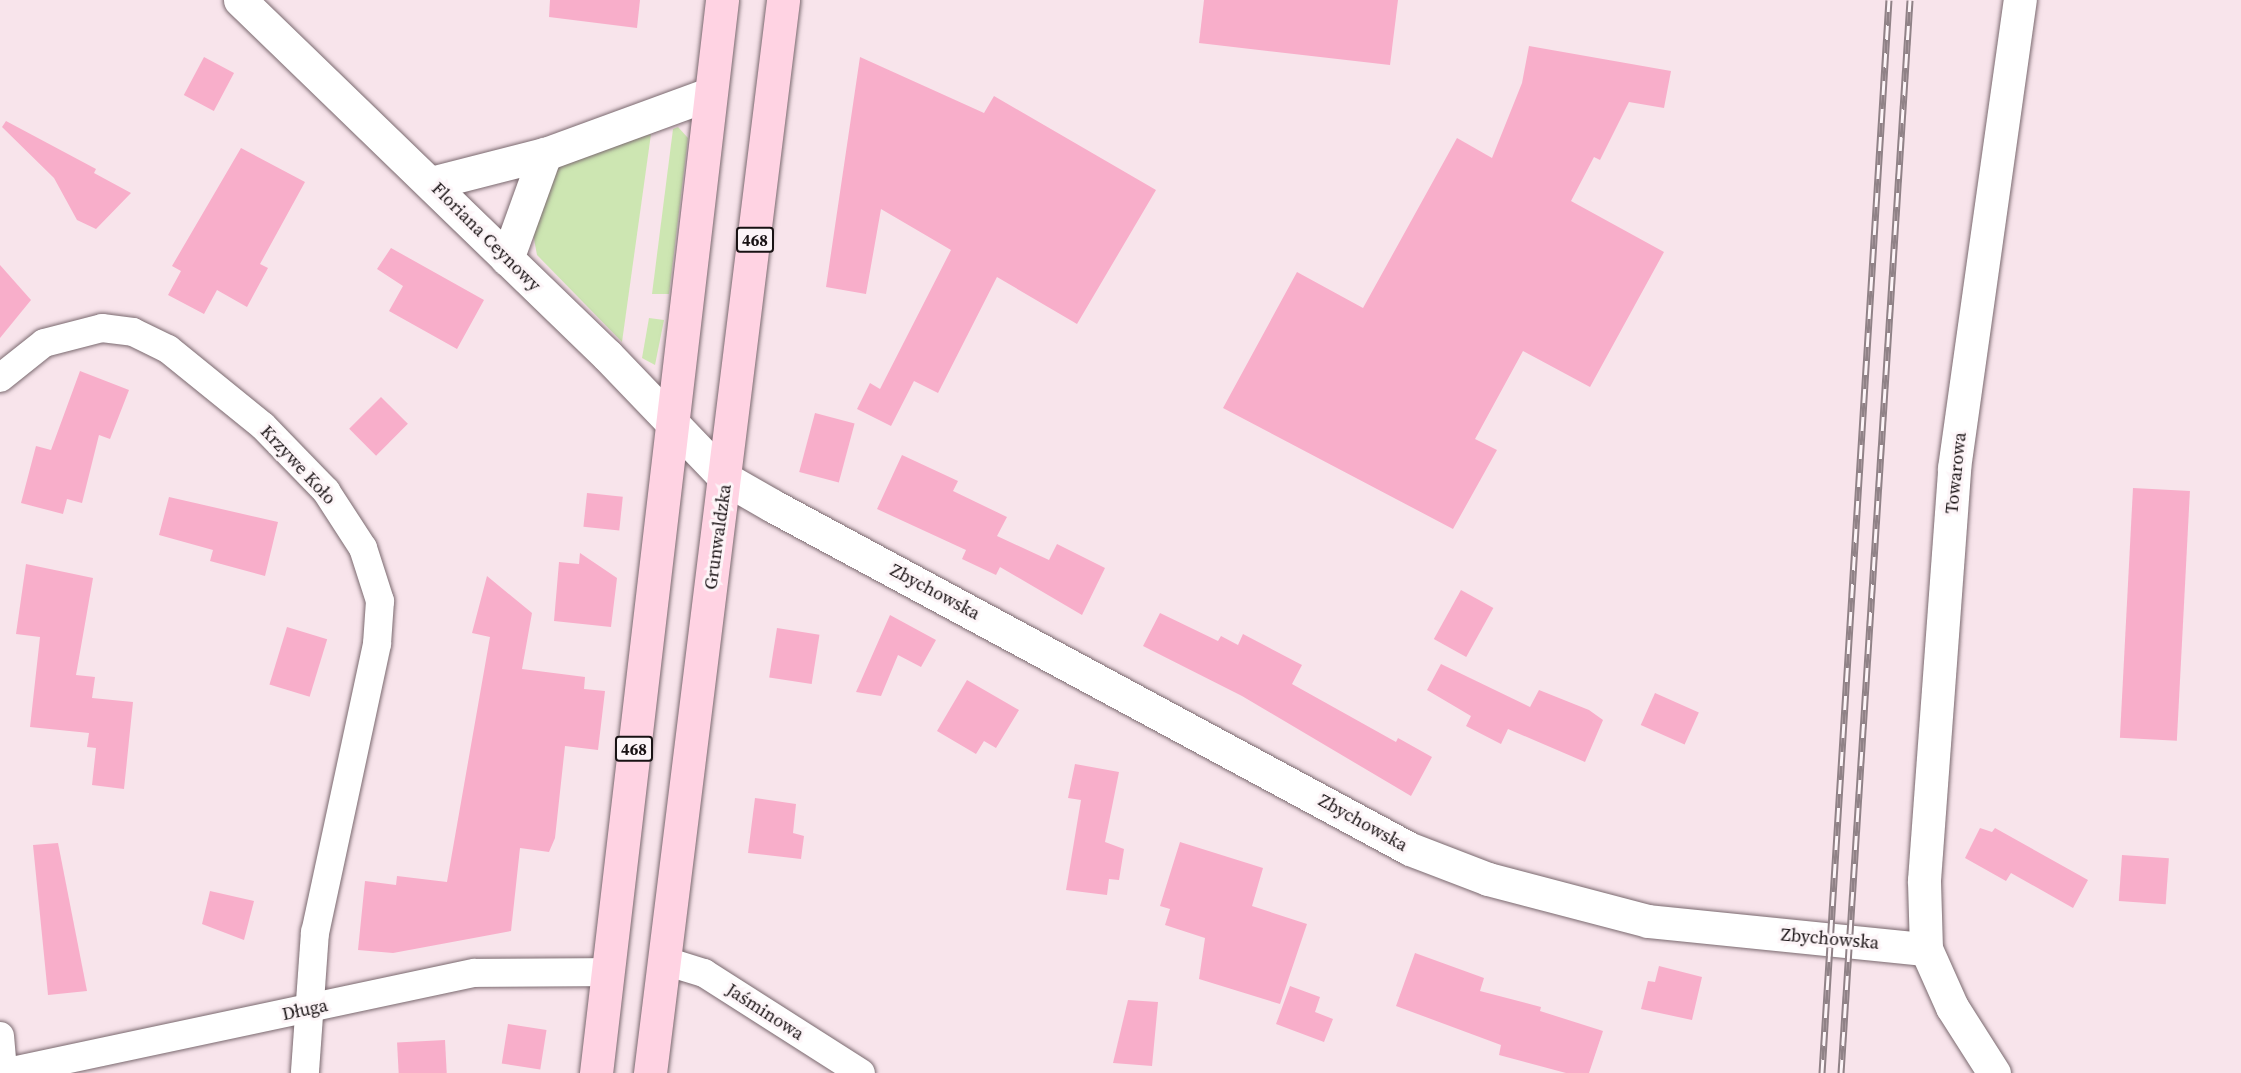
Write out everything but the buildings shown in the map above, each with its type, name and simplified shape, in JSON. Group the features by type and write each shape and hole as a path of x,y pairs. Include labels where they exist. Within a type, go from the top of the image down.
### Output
{"main road":[{"name":"468","path":"596,1073 675,425 709,94 722,0"},
{"name":"Grunwaldzka","path":"650,1073 726,479 783,0"}],"street":[{"name":"Floriana Ceynowy","path":"240,0 431,183 675,425 726,479"},
{"name":"Towarowa","path":"1926,949 1924,880 1954,468 2020,0"},
{"path":"431,183 545,154 709,94"},
{"path":"507,259 545,154"},
{"name":"Krzywe Koło","path":"0,378 44,343 102,328 133,332 168,349 263,426 326,491 363,548 380,601 377,644 315,932 304,1073"},
{"name":"Zbychowska","path":"726,479 1421,854 1488,879 1614,914 1926,949"},
{"path":"1926,949 1952,1007 1994,1073"},
{"name":"Jaśminowa","path":"665,961 704,973 861,1073"},
{"name":"Długa","path":"3,1073 475,973 608,972"},
{"path":"0,1036 3,1073"}],"green space":[{"path":"678,127 688,138 669,294 652,294 673,129"},
{"path":"651,134 622,342 537,255 532,228 544,183 559,164"},
{"path":"649,318 664,320 655,365 642,358"}],"railway":[{"path":"1822,1073 1889,0"},
{"path":"1841,1073 1910,0"}]}
